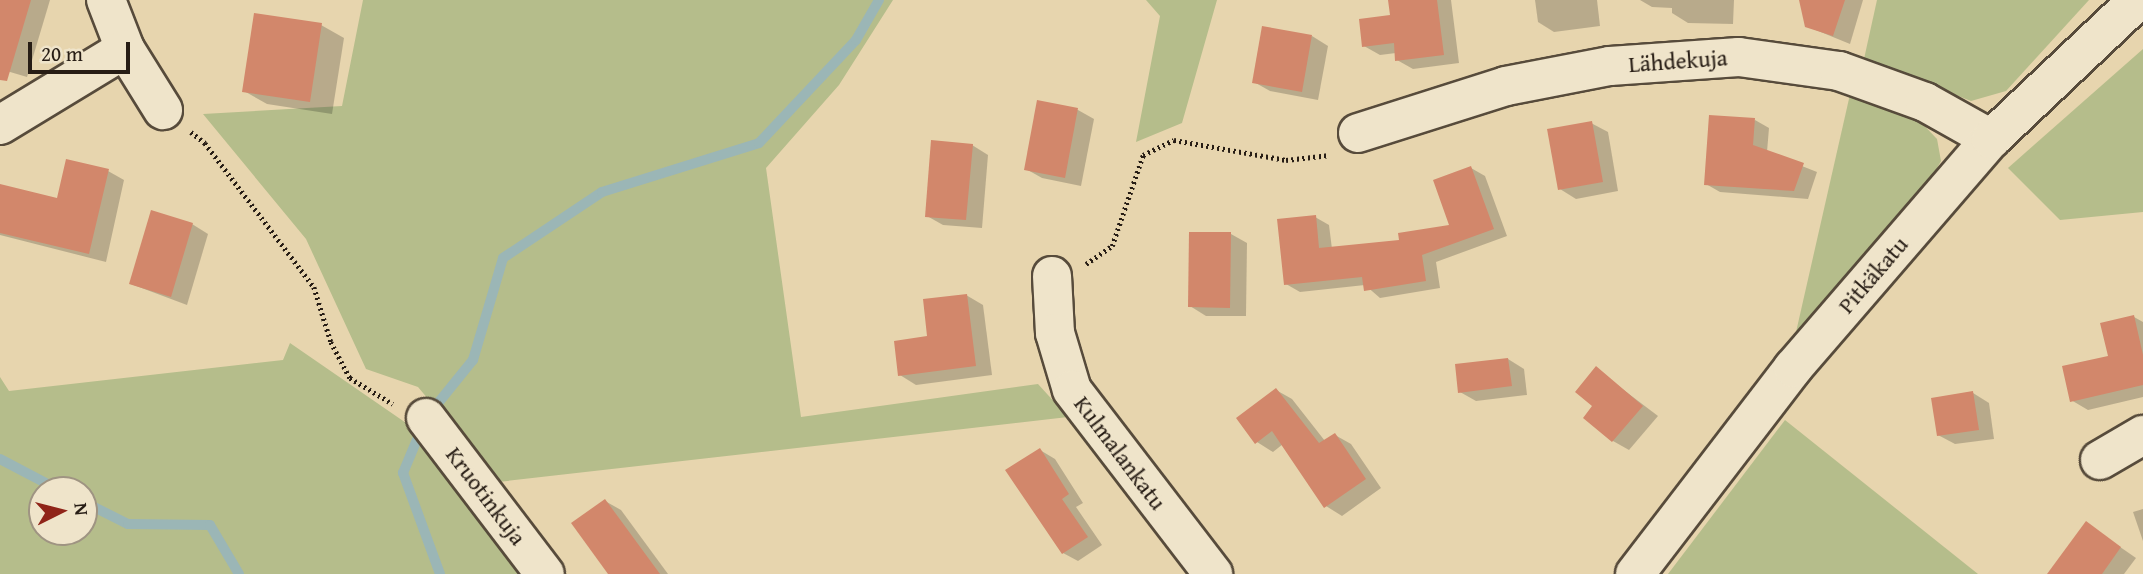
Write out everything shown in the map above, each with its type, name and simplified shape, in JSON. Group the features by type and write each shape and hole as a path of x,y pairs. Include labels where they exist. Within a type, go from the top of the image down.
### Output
{"street":[{"path":"106,0 125,49 163,110"},
{"name":"Pitkäkatu","path":"1635,574 1794,368 1991,139 2138,0"},
{"path":"0,125 125,49"},
{"name":"Lähdekuja","path":"1358,133 1519,83 1610,66 1739,57 1839,71 1926,102 1991,139"},
{"name":"Kulmalankatu","path":"1052,276 1055,333 1072,390 1213,574"},
{"name":"Kruotinkuja","path":"426,418 545,574"},
{"path":"2100,460 2143,435"}],"path":[{"path":"163,110 205,143 314,287 331,342 350,379 426,418"},
{"path":"1052,276 1084,265 1112,246 1143,155 1174,140 1286,160 1333,155 1358,133"}],"green space":[{"path":"363,0 893,0 839,85 766,168 801,417 1038,384 1068,417 498,482 418,387 366,369 306,239 203,114 342,106"},
{"path":"1146,0 1217,0 1182,123 1136,142 1160,16"},
{"path":"1877,0 2089,0 2006,91 1971,101 1864,59"},
{"path":"2143,49 2143,212 2060,220 2008,168"},
{"path":"1851,90 1916,117 1937,139 1941,161 1932,177 1794,341"},
{"path":"290,343 409,425 521,574 0,574 0,377 9,391 283,360"},
{"path":"1785,420 1978,574 1668,574"}],"building":[{"path":"0,0 31,0 7,81 0,80"},
{"path":"1388,0 1437,0 1444,55 1395,61 1394,43 1362,47 1359,19 1390,15"},
{"path":"1799,0 1845,0 1833,36 1805,27"},
{"path":"254,13 322,23 310,102 242,92"},
{"path":"1262,26 1312,35 1302,92 1252,83"},
{"path":"1037,100 1078,108 1065,178 1024,170"},
{"path":"1709,115 1755,118 1753,145 1804,163 1794,191 1704,185"},
{"path":"1592,121 1603,182 1558,190 1547,129"},
{"path":"931,140 973,144 966,220 925,217"},
{"path":"66,159 109,169 89,254 0,233 0,184 57,198"},
{"path":"1471,166 1494,229 1422,255 1426,281 1364,291 1362,277 1284,285 1277,219 1316,215 1319,248 1399,240 1398,233 1449,225 1433,180"},
{"path":"151,210 193,223 171,297 129,284"},
{"path":"1189,232 1231,232 1230,308 1188,307"},
{"path":"967,294 976,366 898,376 894,341 927,336 923,299"},
{"path":"2134,315 2143,355 2143,385 2070,402 2062,366 2108,356 2100,323"},
{"path":"1508,358 1512,386 1458,393 1455,364"},
{"path":"1596,366 1643,406 1612,442 1583,418 1592,406 1575,392"},
{"path":"1276,388 1319,443 1335,433 1366,479 1324,508 1272,431 1255,444 1236,418"},
{"path":"1973,391 1979,430 1937,436 1931,398"},
{"path":"1040,448 1069,494 1062,499 1088,537 1062,554 1005,470"},
{"path":"605,499 660,574 608,574 571,523"},
{"path":"2086,521 2121,547 2102,574 2047,574"}],"waterway":[{"path":"440,574 403,473 426,418 473,360 503,258 602,192 759,143 856,40 879,0"},
{"path":"0,459 32,476"},
{"path":"98,509 128,524 210,525 239,574"}]}
